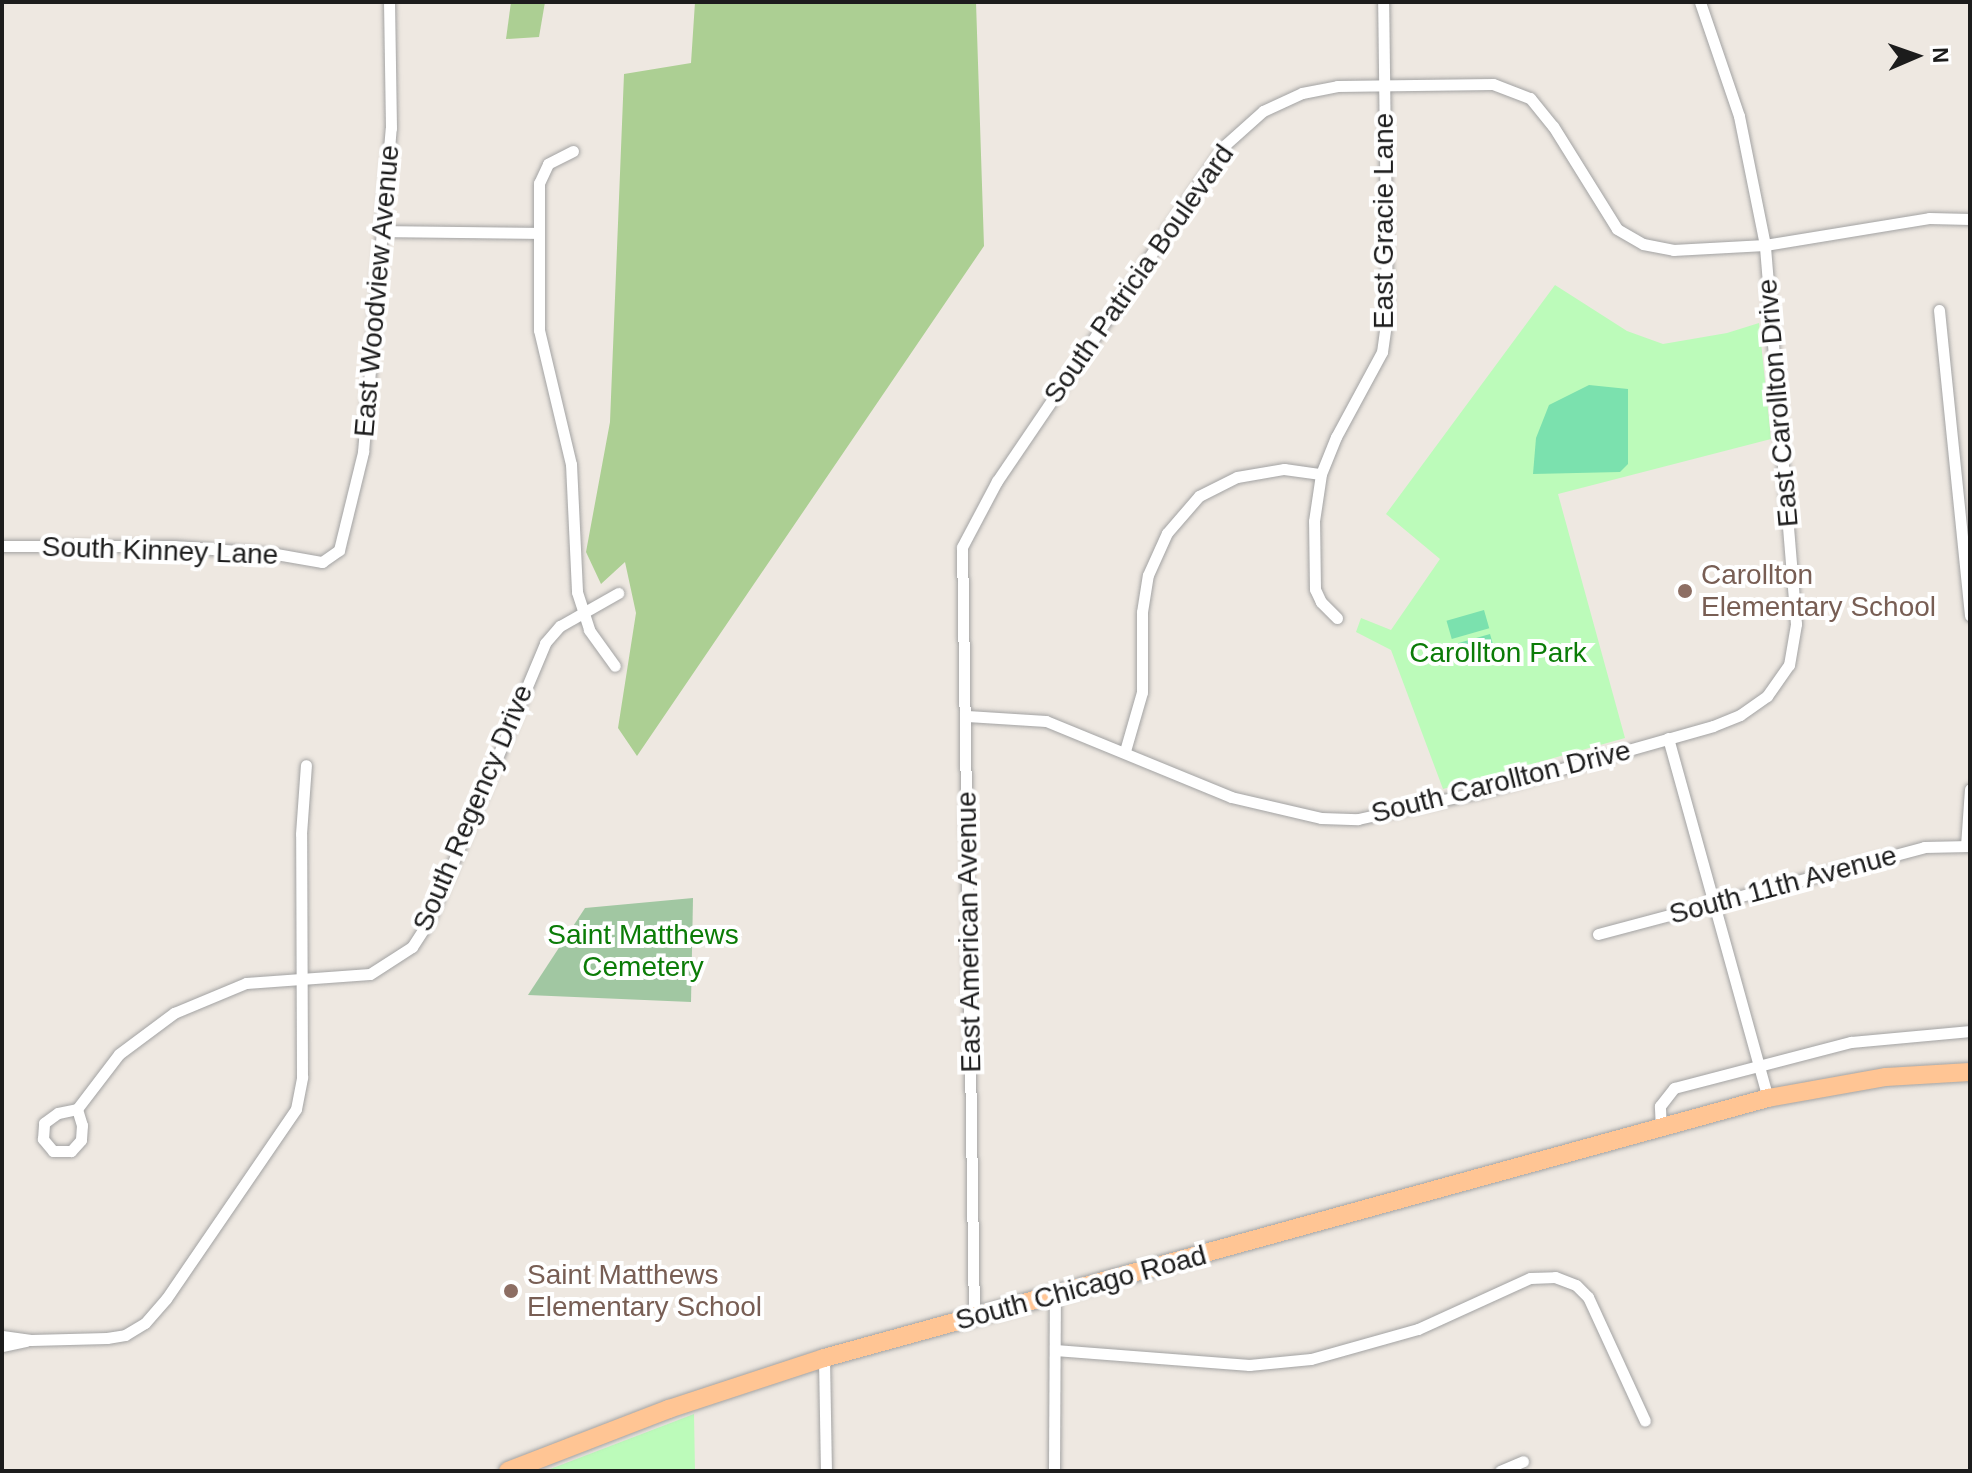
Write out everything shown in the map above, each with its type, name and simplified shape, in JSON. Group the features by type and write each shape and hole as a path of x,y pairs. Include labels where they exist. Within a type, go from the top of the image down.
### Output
{"main road":[{"name":"South Chicago Road","path":"508,1471 669,1409 824,1358 1768,1098 1886,1077 1970,1072"}],"street":[{"name":"East Woodview Avenue","path":"317,562 330,560 339,550 359,480 391,128 389,2"},
{"name":"East Gracie Lane","path":"1337,618 1321,602 1315,589 1314,521 1321,474 1336,437 1382,352 1386,328 1383,2"},
{"name":"East Carollton Drive","path":"1668,738 1713,726 1755,705 1779,682 1794,644 1795,600 1765,245 1739,116 1700,2"},
{"name":"South Patricia Boulevard","path":"962,547 997,481 1225,145 1263,111 1302,93 1337,86 1493,84 1530,98 1553,126 1617,229 1643,244 1673,250 1765,245 1929,218 1970,219"},
{"path":"573,151 548,164 540,174 539,330 569,451 576,580 583,611 595,641 615,666"},
{"path":"381,231 538,233"},
{"path":"1939,310 1970,615"},
{"path":"1125,751 1142,692 1142,612 1148,575 1167,533 1199,496 1237,477 1284,469 1321,474"},
{"name":"South Kinney Lane","path":"2,546 174,546 276,554 317,562"},
{"name":"East American Avenue","path":"962,547 974,1317"},
{"name":"South Regency Drive","path":"77,1109 119,1054 174,1013 232,987 268,980 370,974 401,956 419,939 534,664 552,634 583,611 618,593"},
{"name":"South Carollton Drive","path":"967,716 1046,721 1231,797 1309,816 1358,819 1480,792 1668,738"},
{"path":"1668,738 1768,1098"},
{"path":"2,1336 31,1340 107,1338 135,1330 166,1299 296,1109 302,1077 301,834 306,765"},
{"path":"1968,846 1970,789"},
{"name":"South 11th Avenue","path":"1598,934 1924,847 1968,846"},
{"path":"1661,1128 1660,1106 1674,1088 1851,1042 1970,1031"},
{"path":"1055,1350 1249,1365 1311,1359 1403,1334 1530,1278 1545,1276 1564,1279 1588,1297 1645,1421"},
{"path":"1054,1471 1055,1296"},
{"path":"2,1346 31,1340"},
{"path":"824,1358 826,1471"},
{"path":"1500,1471 1523,1461"}],"green space":[{"path":"511,2 545,2 539,37 506,39"},
{"path":"695,2 976,2 984,246 637,756 618,728 636,613 625,562 601,584 586,552 610,422 624,74 691,63"},
{"name":"Carollton Park","path":"1555,285 1627,331 1663,344 1727,333 1759,323 1771,439 1558,494 1625,738 1443,789 1391,650 1356,632 1361,618 1391,630 1440,559 1386,514"},
{"path":"1589,385 1628,389 1628,464 1620,472 1533,474 1536,438 1549,405"},
{"path":"1484,610 1489,628 1452,639 1447,621"},
{"path":"1490,634 1495,652 1458,663 1453,645"},
{"name":"Saint Matthews Cemetery","path":"693,898 691,1002 528,995 585,908"},
{"path":"694,1414 695,1471 545,1471"}],"place":[{"name":"Carollton Elementary School","path":"1685,591"},
{"name":"Saint Matthews Elementary School","path":"511,1291"}]}
